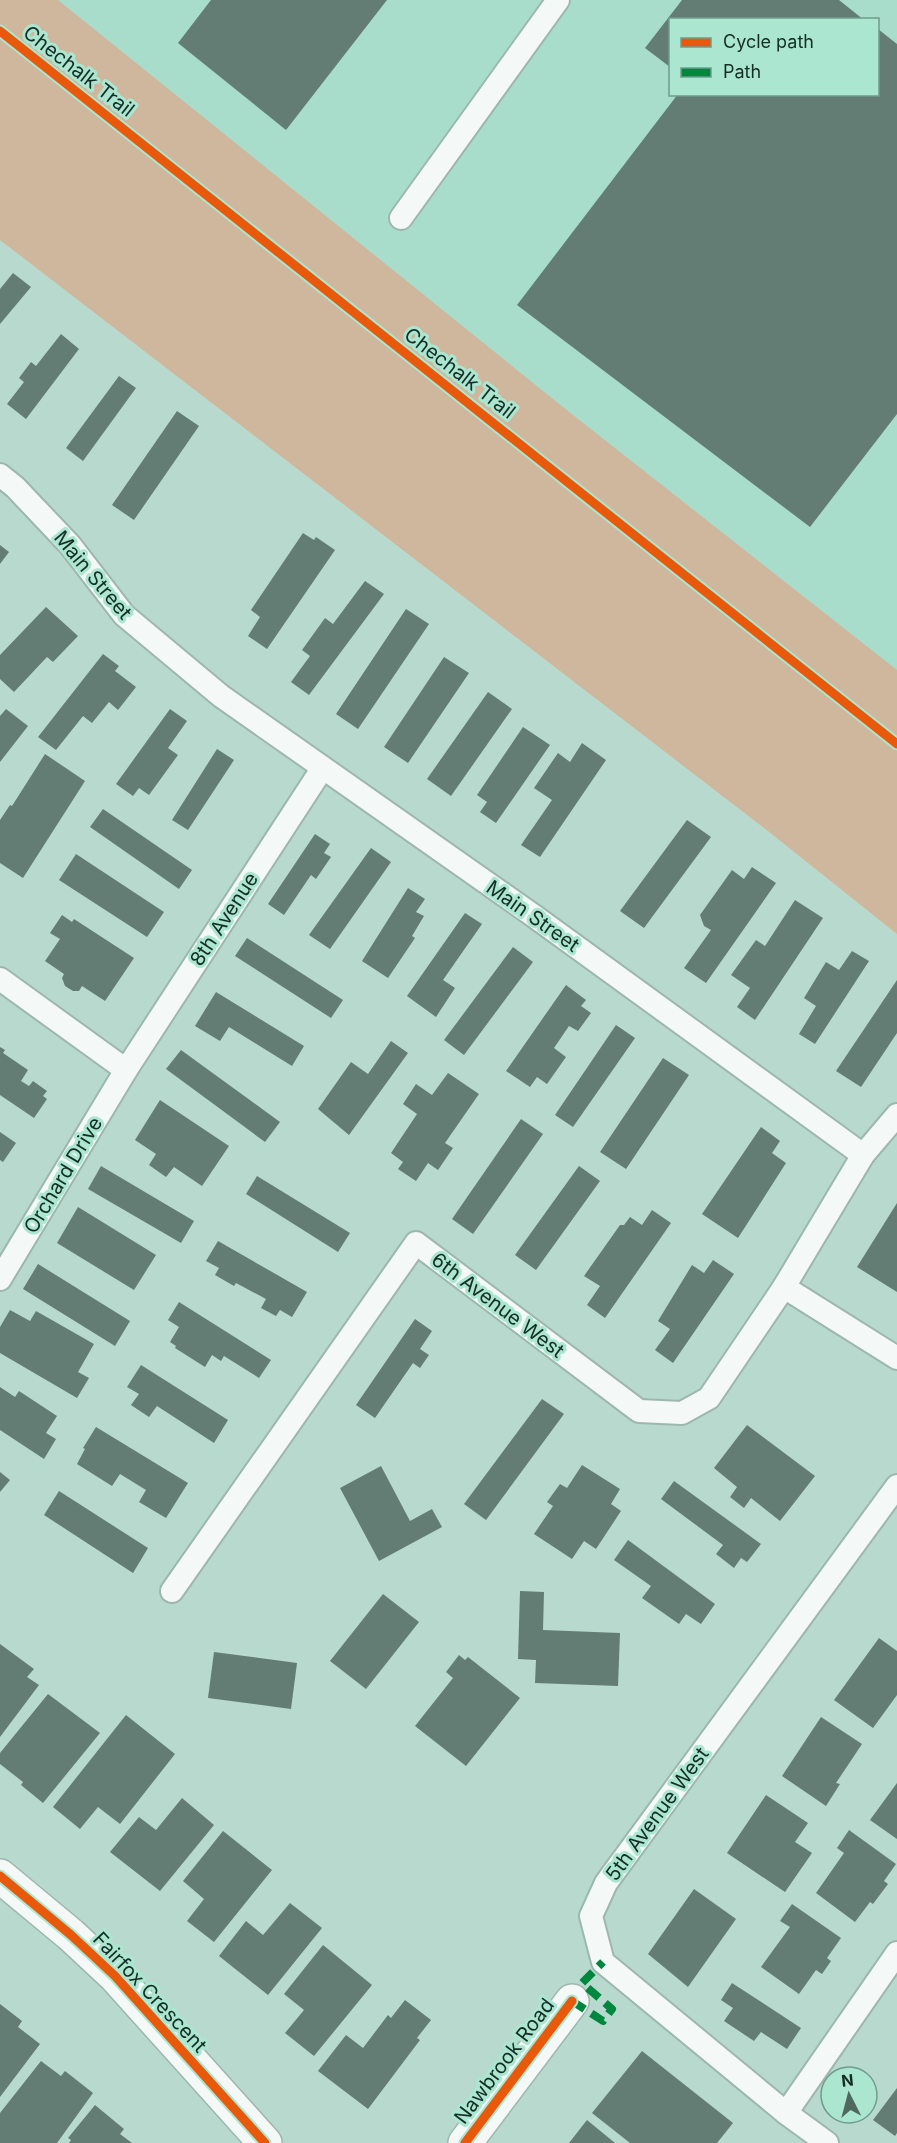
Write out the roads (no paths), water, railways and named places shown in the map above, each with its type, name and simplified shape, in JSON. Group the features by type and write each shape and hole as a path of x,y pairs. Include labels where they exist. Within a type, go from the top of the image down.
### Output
{"street":[{"name":"Fairfox Crescent","path":"0,1876 71,1935 115,1976 265,2143"},
{"name":"Nawbrook Road","path":"465,2143 572,2001"}],"lane":[{"path":"400,218 558,0"},
{"name":"Main Street","path":"0,475 15,487 69,545 124,615 221,696 534,916 863,1155"},
{"name":"8th Avenue","path":"126,1070 322,769"},
{"path":"0,979 126,1070"},
{"name":"Orchard Drive","path":"0,1279 126,1070"},
{"path":"897,1115 863,1155 784,1287 897,1358"},
{"name":"6th Avenue West","path":"172,1591 416,1243 639,1411 682,1413 709,1398 784,1287"},
{"name":"5th Avenue West","path":"827,2143 786,2113 603,1962 591,1916 606,1883 897,1486"},
{"path":"786,2113 897,1953"}]}
